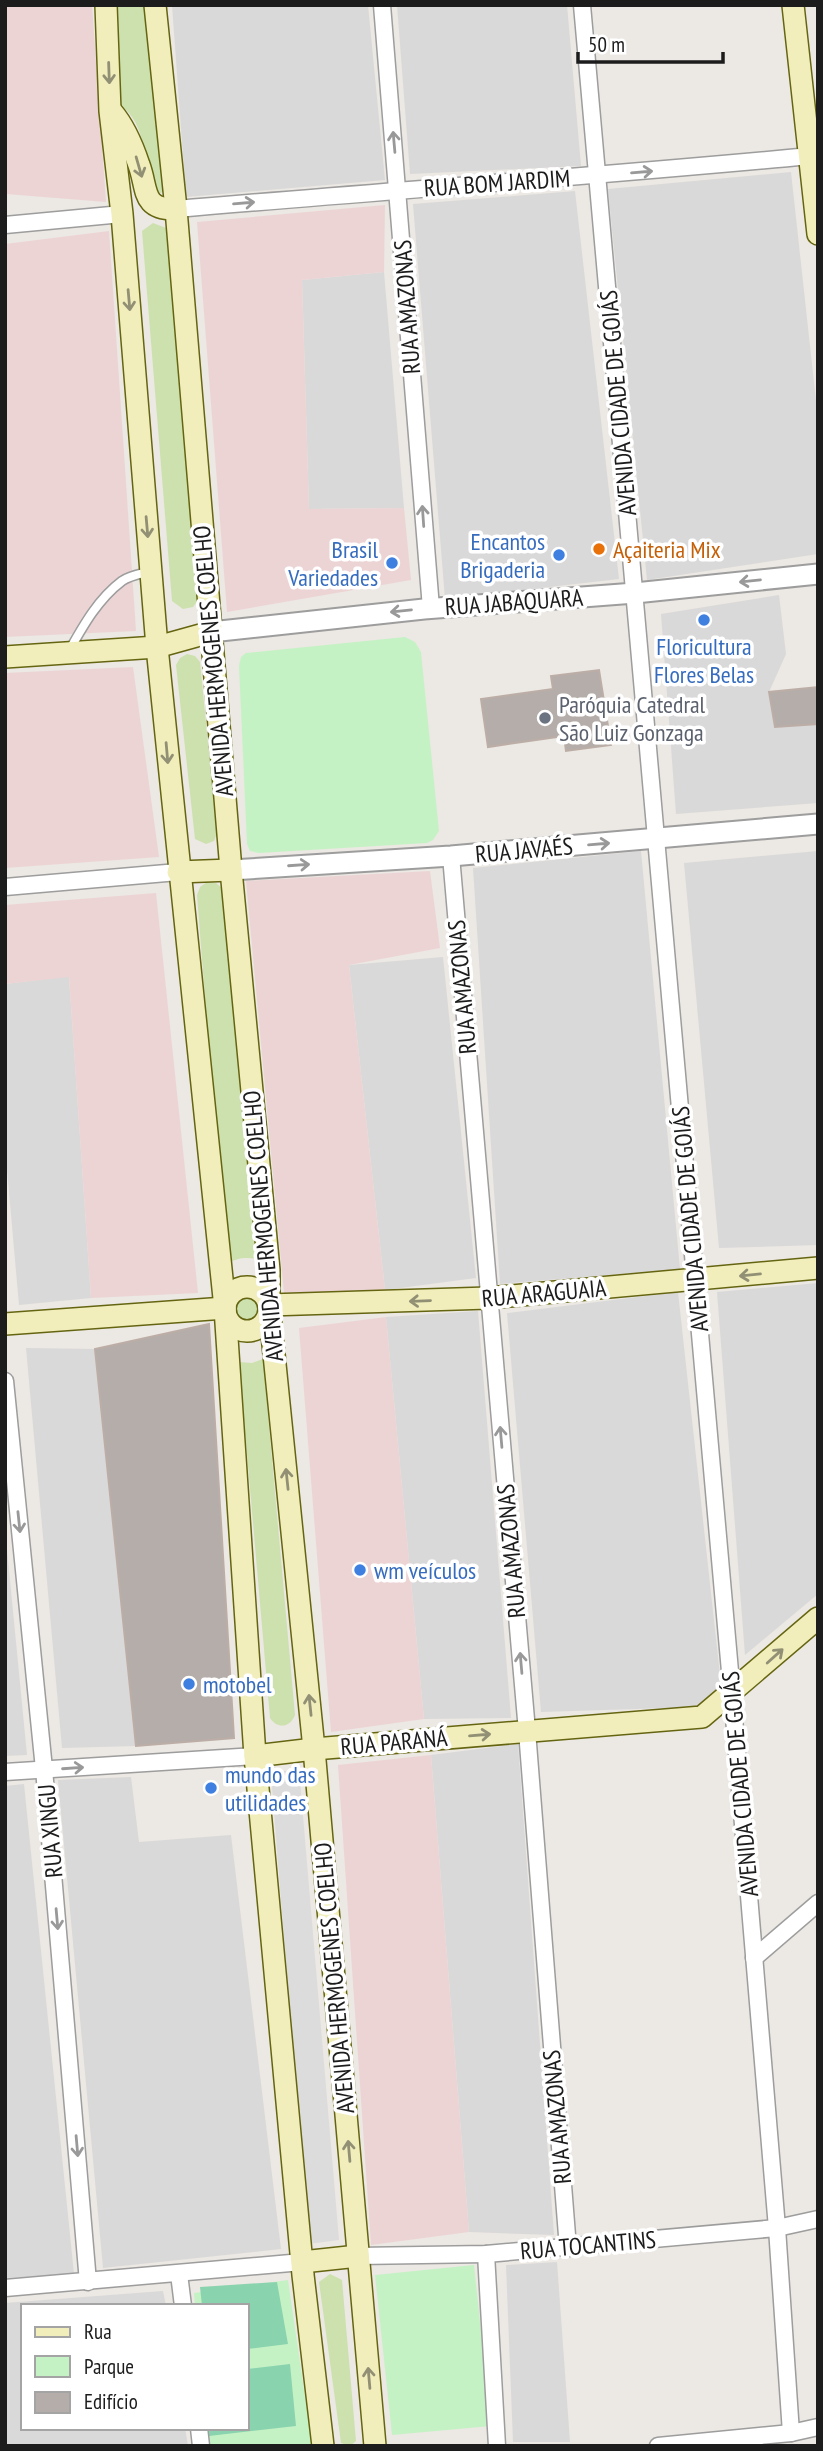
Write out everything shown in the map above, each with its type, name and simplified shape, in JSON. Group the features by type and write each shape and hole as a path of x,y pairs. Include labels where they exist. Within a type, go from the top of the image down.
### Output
{"main road":[{"name":"AVENIDA HERMOGENES COELHO","path":"106,5 110,111 122,214 157,647 178,872 225,1308 255,1756 302,2262 323,2446"},
{"name":"AVENIDA HERMOGENES COELHO","path":"155,5 176,209 231,870 269,1270 269,1305 314,1749 375,2446"},
{"path":"793,5 814,156 818,234"},
{"path":"110,111 119,120 141,168 144,193 157,206 176,209"},
{"path":"5,657 157,647 211,632"},
{"path":"178,872 231,870"},
{"name":"RUA ARAGUAIA","path":"269,1305 488,1298 818,1268"},
{"path":"245,1287 261,1291 269,1305 269,1313 260,1327 246,1331 239,1330 229,1321 225,1308 231,1294 245,1287"},
{"path":"5,1324 225,1308"},
{"name":"RUA PARANÁ","path":"255,1756 702,1717 818,1618"},
{"path":"302,2262 358,2256"}],"street":[{"name":"RUA AMAZONAS","path":"382,5 431,608"},
{"name":"AVENIDA CIDADE DE GOIÁS","path":"582,5 732,1694 777,2228 791,2433"},
{"name":"RUA BOM JARDIM","path":"176,209 814,156"},
{"path":"5,225 122,214"},
{"name":"RUA JABAQUARA","path":"211,632 431,608 635,593 818,574"},
{"name":"RUA JAVAÉS","path":"231,870 451,856 818,824"},
{"name":"RUA AMAZONAS","path":"451,856 527,1731 568,2248"},
{"path":"5,887 178,872"},
{"name":"RUA XINGU","path":"5,1381 44,1769 88,2282"},
{"name":"RUA PARANÁ","path":"5,1772 255,1756"},
{"path":"754,1958 818,1903"},
{"name":"RUA TOCANTINS","path":"358,2256 486,2255 777,2228 818,2219"},
{"path":"486,2255 497,2446"},
{"path":"5,2288 302,2262"},
{"path":"179,2274 183,2304"},
{"path":"658,2446 791,2433 818,2427"}],"lane":[{"path":"68,653 88,617 123,580 151,571"}],"shaded area":[{"path":"5,5 92,5 106,202 6,194"},
{"path":"172,5 368,5 385,180 186,197"},
{"path":"397,5 567,5 581,166 410,174"},
{"path":"791,172 818,419 818,554 647,580 608,189"},
{"path":"575,191 619,579 445,599 413,204"},
{"path":"385,205 384,272 302,280 309,509 404,508 411,580 227,612 197,222"},
{"path":"109,231 136,631 5,637 5,244"},
{"path":"384,272 404,508 309,509 302,280"},
{"path":"779,595 786,654 769,692 775,727 818,724 818,803 676,814 661,614"},
{"path":"133,667 159,857 5,868 5,673"},
{"path":"641,851 680,1269 500,1284 473,868"},
{"path":"818,851 818,1245 719,1248 684,863"},
{"path":"430,871 440,948 349,965 385,1290 285,1304 246,881"},
{"path":"156,893 198,1293 91,1298 69,977 5,984 5,905"},
{"path":"443,957 476,1278 385,1290 349,965"},
{"path":"69,976 91,1298 19,1305 5,1147 5,984"},
{"path":"818,1283 818,1594 745,1655 717,1292"},
{"path":"678,1292 721,1684 699,1707 541,1712 507,1313"},
{"path":"478,1311 511,1718 424,1719 386,1317"},
{"path":"386,1317 424,1719 331,1732 299,1328"},
{"path":"26,1348 95,1349 136,1746 62,1748"},
{"path":"5,1529 27,1755 5,1756"},
{"path":"518,1744 554,2235 469,2232 431,1755"},
{"path":"431,1755 469,2232 371,2245 338,1765"},
{"path":"299,1769 339,2240 308,2244 271,1773"},
{"path":"131,1777 139,1842 231,1835 281,2249 103,2268 58,1780"},
{"path":"24,1784 74,2274 5,2278 5,1786"},
{"path":"557,2262 570,2442 513,2442 506,2265"},
{"path":"163,2291 166,2304 21,2304 21,2430 185,2430 188,2446 5,2446 5,2303"}],"green space":[{"path":"115,5 148,5 164,191 159,194 151,190 140,133 129,113 121,106"},
{"path":"153,223 166,228 199,599 193,607 183,609 172,601 142,231"},
{"path":"405,637 415,642 421,652 439,831 433,840 427,843 259,853 250,851 247,844 239,666 241,657 246,653"},
{"path":"187,654 195,656 200,662 217,833 214,841 206,844 195,839 176,665 180,658"},
{"path":"207,882 216,883 223,889 257,1259 234,1260 226,1264 197,895 200,887"},
{"path":"245,1287 261,1291 266,1321 251,1330 234,1326 231,1294"},
{"path":"263,1359 295,1715 287,1725 276,1724 270,1718 239,1362 252,1363"},
{"path":"474,2265 491,2426 392,2435 375,2275"},
{"path":"330,2274 342,2280 356,2441 350,2446 341,2443 319,2282"},
{"path":"288,2280 312,2445 210,2446 208,2430 248,2430 248,2304 195,2304 194,2293"},
{"path":"277,2282 288,2344 248,2349 248,2304 202,2304 200,2287"},
{"path":"290,2364 296,2426 209,2436 208,2430 248,2430 248,2369"}],"building":[{"name":"Paróquia Catedral São Luiz Gonzaga","path":"599,670 611,745 566,751 564,736 488,747 481,699 553,689 551,676"},
{"path":"818,687 818,724 775,727 769,692"},
{"path":"209,1324 234,1738 136,1746 95,1349"}],"place":[{"name":"Açaiteria Mix","path":"599,549"},
{"name":"Encantos Brigaderia","path":"559,555"},
{"name":"Brasil Variedades","path":"392,563"},
{"name":"Floricultura Flores Belas","path":"704,620"},
{"name":"Paróquia Catedral São Luiz Gonzaga","path":"545,718"},
{"name":"wm veículos","path":"360,1570"},
{"name":"motobel","path":"189,1684"},
{"name":"mundo das utilidades","path":"211,1788"}]}
